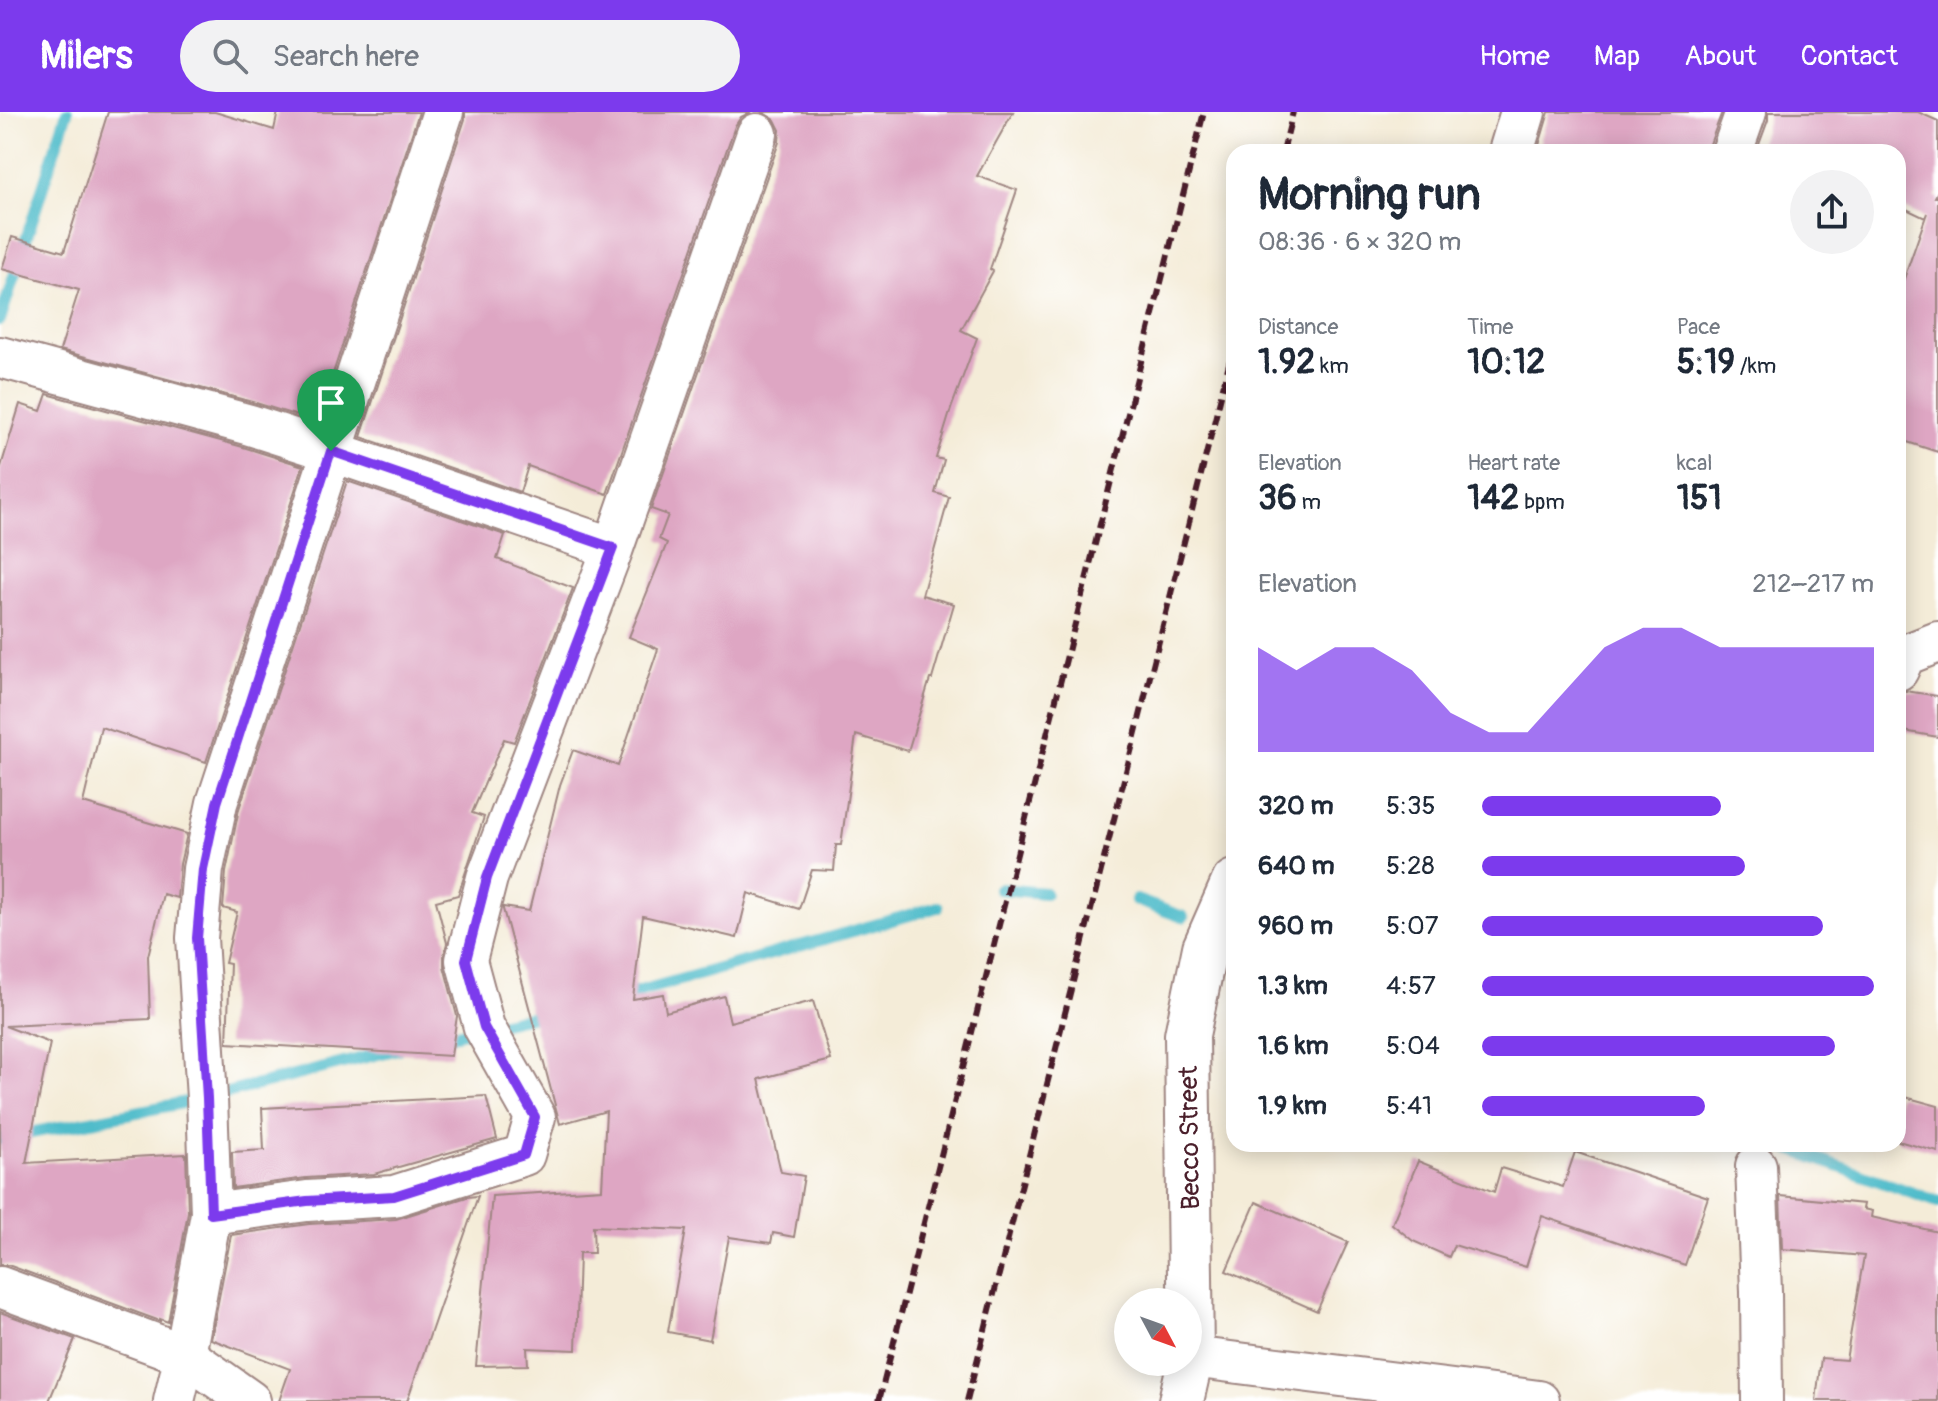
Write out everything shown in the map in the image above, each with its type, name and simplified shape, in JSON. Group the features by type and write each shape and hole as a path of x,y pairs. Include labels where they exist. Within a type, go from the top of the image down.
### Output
{"street":[{"path":"174,1401 211,1214 197,938 203,869 217,803 443,112"},
{"path":"1513,144 1523,112"},
{"path":"1735,144 1746,112"},
{"path":"211,1214 307,1201 394,1196 524,1155 535,1117 484,1027 466,960 487,878 613,548 757,134"},
{"path":"0,357 250,425 613,548"},
{"path":"1906,655 1938,642"},
{"name":"Becco Street","path":"1191,1288 1187,1035 1205,948 1226,900"},
{"path":"1756,1166 1762,1401"},
{"path":"0,1287 185,1355 250,1401"},
{"path":"1202,1358 1539,1401"},
{"name":"Becco Street","path":"1181,1401 1187,1376"}],"building":[{"path":"108,112 215,112 274,130 278,112 419,112 317,422 60,350 79,290 2,269 12,237 64,252"},
{"path":"465,112 751,112 741,117 735,126 607,494 528,466 520,492 361,437"},
{"path":"762,112 1013,112 977,176 1017,190 990,269 993,271 961,330 977,338 936,458 944,460 935,493 949,497 922,595 954,604 908,751 856,735 841,845 836,845 834,871 812,870 799,909 748,893 737,938 643,916 633,999 663,994 666,1012 724,996 730,1022 813,1001 831,1060 759,1079 781,1172 804,1176 794,1237 773,1233 771,1243 729,1237 710,1340 668,1332 686,1230 593,1226 594,1253 579,1253 576,1350 527,1348 528,1365 476,1366 492,1196 602,1189 606,1111 560,1124 503,907 529,911 560,785 573,750 618,766 658,649 629,637 667,543 659,539 668,515 651,509 779,142 780,130 775,120"},
{"path":"1549,112 1722,112 1710,144 1539,144"},
{"path":"1768,112 1918,112 1938,121 1938,191 1935,197 1938,197 1938,452 1906,442 1906,273 1927,213 1925,218 1906,209 1906,144 1759,144"},
{"path":"47,394 303,466 206,762 101,727 83,803 187,834 177,898 163,894 148,956 150,1019 5,1026 50,1043 26,1163 186,1154 188,1212 168,1322 8,1265 0,1265 0,470 20,404 41,411"},
{"path":"347,481 505,535 497,559 573,588 514,742 504,739 472,813 484,817 458,895 436,901 447,943 444,966 457,1016 451,1056 227,1043 230,964 225,963 237,912 223,908 226,872 239,809"},
{"path":"1906,691 1938,696 1938,737 1906,731"},
{"path":"486,1096 497,1139 374,1174 306,1178 233,1188 232,1152 266,1150 262,1108"},
{"path":"1906,1097 1938,1106 1938,1152 1906,1143"},
{"path":"1575,1152 1708,1197 1685,1265 1542,1216 1526,1267 1454,1245 1449,1257 1413,1241 1392,1224 1418,1161 1494,1192 1501,1168 1563,1187"},
{"path":"478,1196 407,1401 279,1401 290,1369 211,1339 231,1235 309,1224 396,1219"},
{"path":"1780,1196 1864,1204 1863,1209 1872,1211 1871,1217 1938,1232 1938,1401 1816,1401 1821,1358 1846,1360 1864,1256 1782,1249"},
{"path":"1256,1202 1348,1242 1317,1311 1226,1271"},
{"path":"0,1312 75,1339 49,1401 0,1401"}],"waterway":[{"path":"0,320 67,112"},
{"path":"999,889 1045,893"},
{"path":"1136,900 1183,917"},
{"path":"619,997 938,907"},
{"path":"439,1038 546,1013"},
{"path":"0,1139 207,1098 398,1049"},
{"path":"1798,1152 1938,1202"}],"railway":[{"path":"879,1401 1204,112"},
{"path":"1285,144 1293,112"},
{"path":"967,1401 1226,376"}],"route":[{"path":"331,451 613,548 487,878 466,960 484,1027 535,1117 524,1155 394,1196 307,1201 211,1214 197,938 203,869 217,803 331,451"}]}
